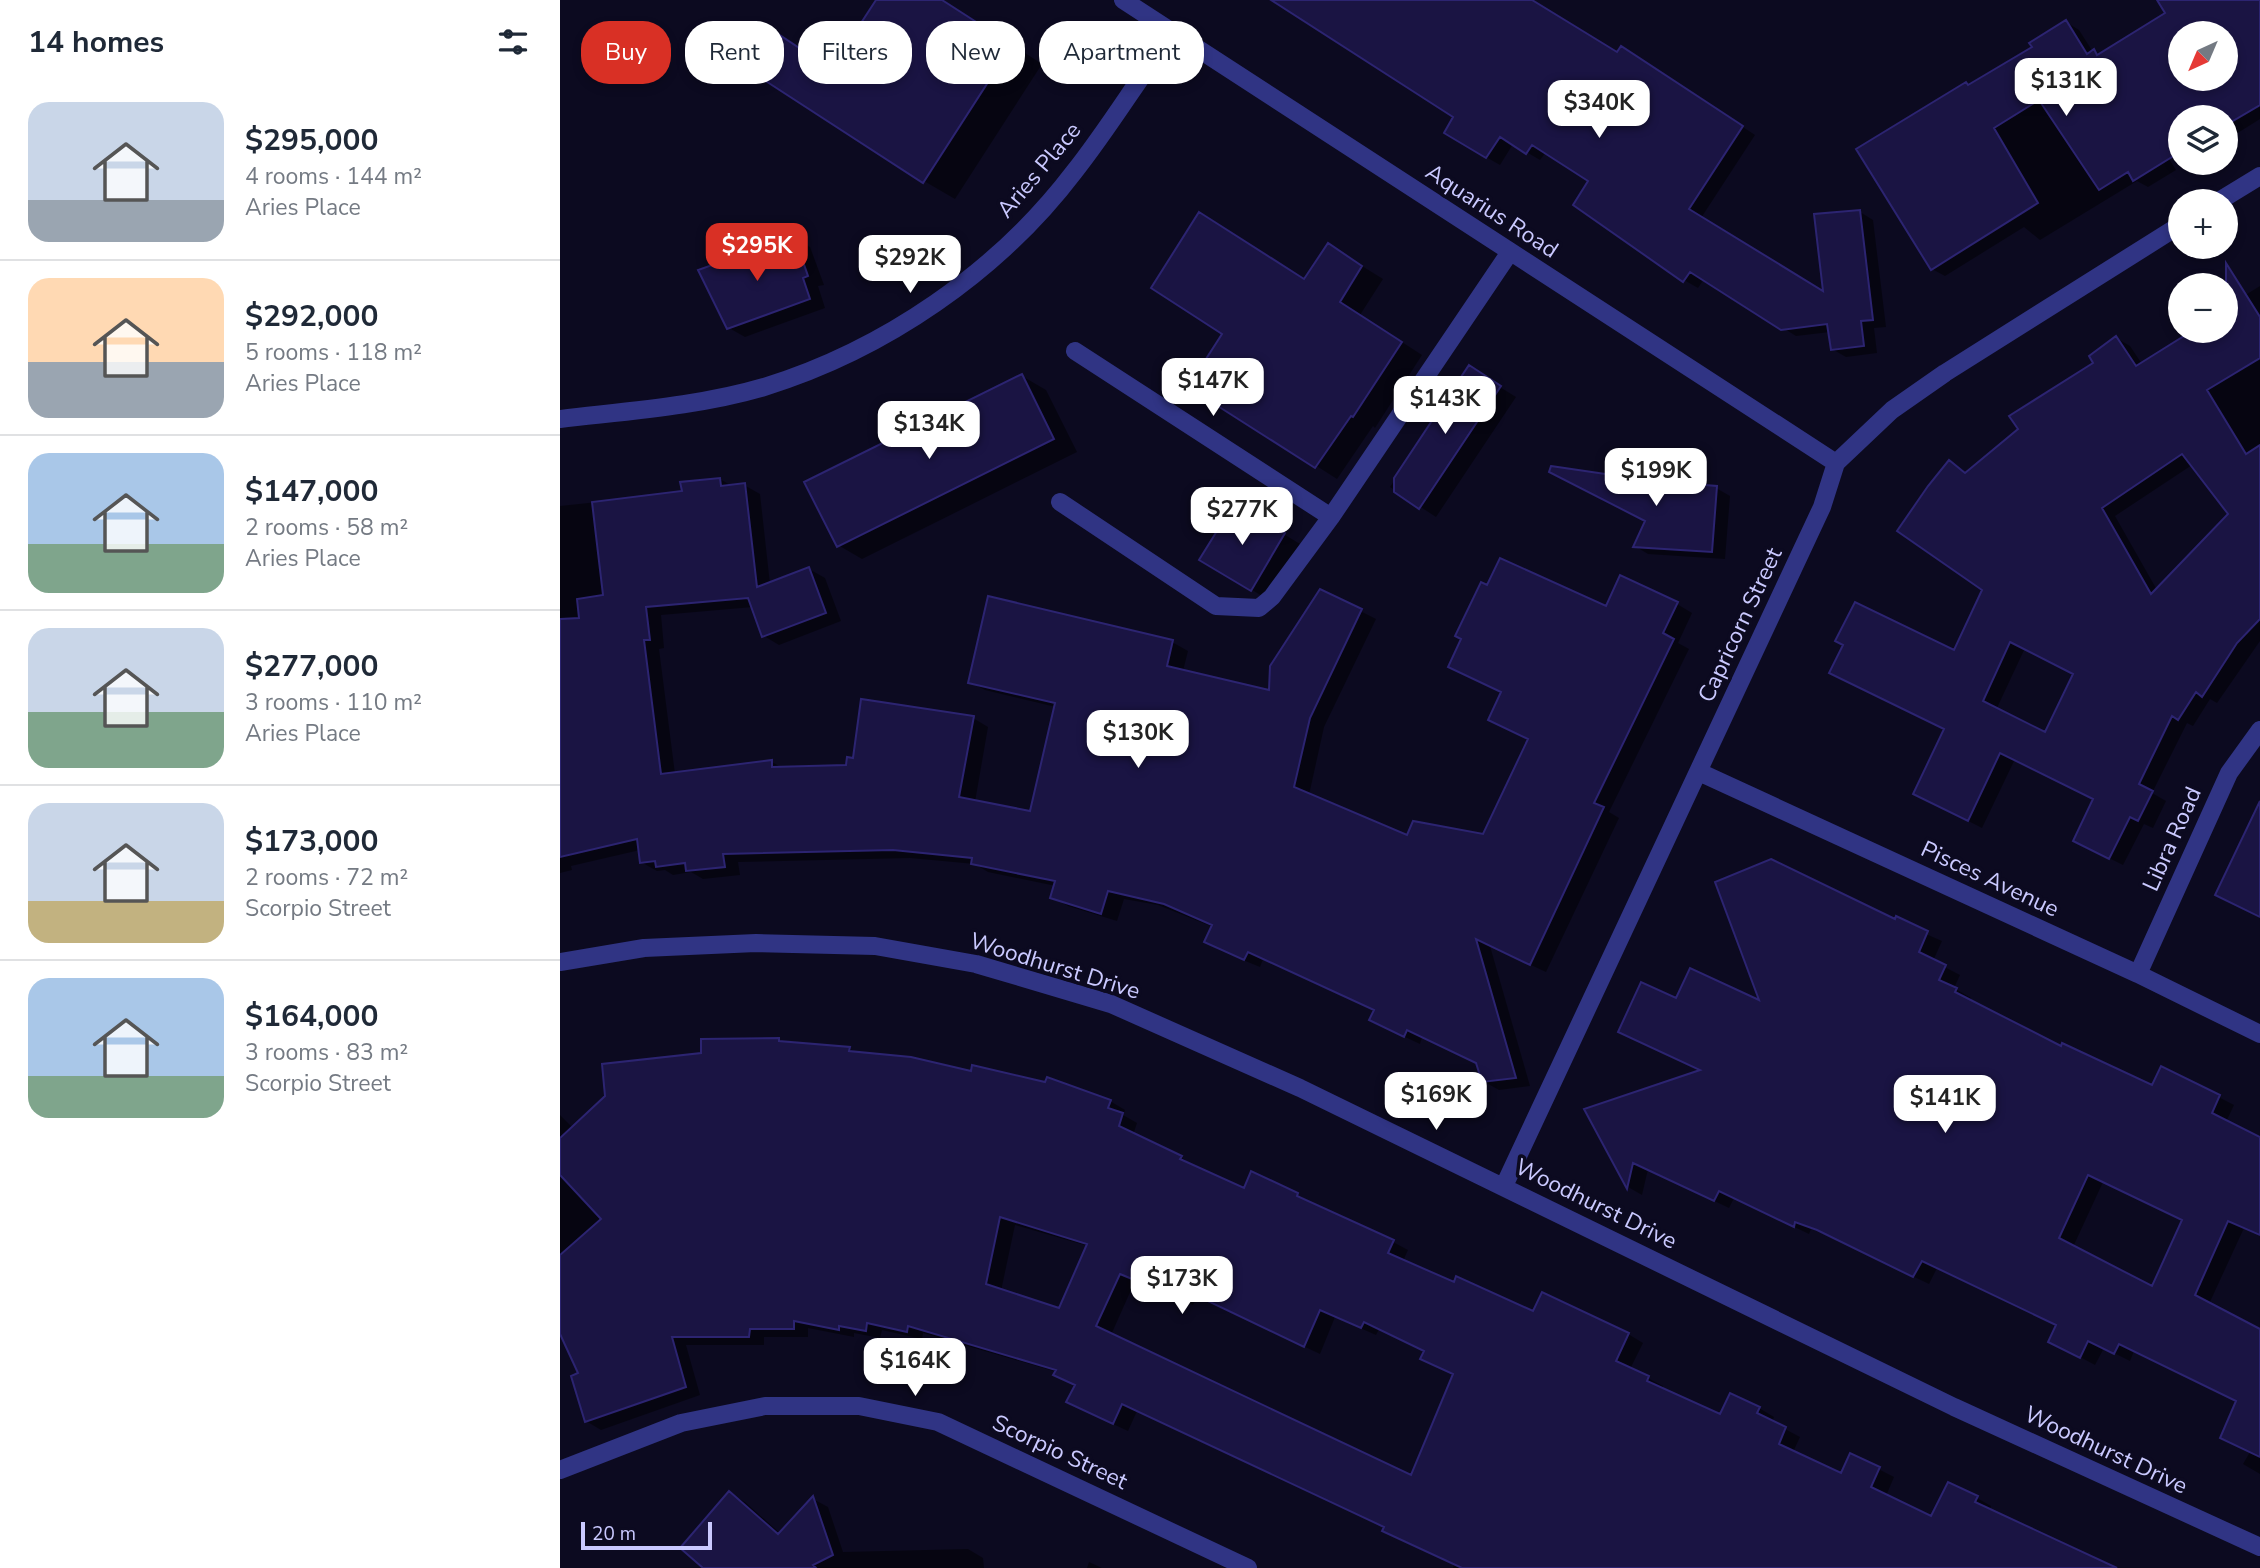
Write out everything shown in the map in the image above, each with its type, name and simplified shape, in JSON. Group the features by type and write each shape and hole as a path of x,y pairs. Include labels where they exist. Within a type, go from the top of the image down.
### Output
{"street":[{"name":"Aquarius Road","path":"1123,0 1153,21"},
{"name":"Aquarius Road","path":"1204,55 1836,463"},
{"name":"Aries Place","path":"560,419 694,401 763,387 825,365 878,339 962,284 1013,240 1074,173 1137,84"},
{"path":"2238,189 2260,176"},
{"name":"Capricorn Street","path":"1504,1186 1822,507 1836,463 1892,410 1934,380 2168,233"},
{"path":"1060,502 1216,606 1259,608 1272,597 1331,517 1510,252"},
{"path":"1075,351 1331,517"},
{"name":"Libra Road","path":"2138,974 2229,773 2260,730"},
{"name":"Pisces Avenue","path":"1699,772 2138,974 2260,1034"},
{"name":"Woodhurst Drive","path":"560,962 644,948 756,943 875,946 976,964 1111,1004 1300,1088 1954,1407 2260,1547"},
{"name":"Scorpio Street","path":"560,1470 681,1423 765,1406 859,1406 938,1422 1248,1568"}],"building":[{"path":"876,0 942,0 975,21 926,21 926,84 987,84 923,183 770,84 784,84 784,38 798,47 798,84 912,84 912,21 862,21"},
{"path":"1271,0 1532,0 1617,52 1621,46 1743,126 1689,209 1823,291 1814,214 1860,210 1873,320 1861,321 1864,346 1831,350 1827,324 1781,330 1690,272 1683,282 1573,205 1588,181 1532,145 1526,154 1500,137 1486,158 1444,133 1453,117"},
{"path":"2157,0 2260,0 2260,105 2238,118 2238,105 2168,105 2168,159 2133,181 2128,172 2099,190 2039,100 1994,128 2038,203 1931,270 1856,149 1966,82 1968,85 2032,47 2029,43 2066,20 2087,54 2094,49 2097,55 2165,13"},
{"path":"1199,212 1304,279 1328,243 1362,266 1340,302 1402,342 1353,417 1351,416 1315,468 1188,387 1222,334 1151,288"},
{"path":"794,236 808,276 803,278 810,299 727,329 698,270"},
{"path":"2226,263 2232,273 2226,273"},
{"path":"2238,282 2260,317 2260,358 2207,390 2246,454 2260,445 2260,619 2237,643 2202,697 2196,692 2178,720 2172,716 2139,784 2153,791 2138,821 2130,817 2109,859 2073,841 2093,799 2000,753 1968,821 1913,794 1944,729 1829,673 1843,645 1835,641 1855,602 1954,650 1982,590 1897,531 1949,460 1965,473 2018,429 2009,416 2093,363 2089,356 2116,336 2136,366 2173,343 2238,343","holes":["2182,454 2228,514 2151,594 2102,508","2010,642 2073,674 2045,732 1983,701"]},
{"path":"1469,365 1501,386 1419,509 1394,492 1394,478"},
{"path":"1022,374 1054,439 837,547 804,482"},
{"path":"1551,466 1653,481 1717,486 1712,552 1633,547 1645,521 1549,472"},
{"path":"720,478 721,486 745,483 757,587 809,567 826,613 762,637 748,598 646,607 650,640 644,640 661,774 772,760 772,767 846,765 847,757 853,758 861,699 974,716 959,797 1030,811 1055,703 968,683 988,596 1173,640 1167,666 1269,690 1270,666 1320,589 1362,609 1310,718 1294,787 1407,835 1413,821 1483,834 1528,739 1488,720 1501,692 1448,667 1461,639 1455,636 1481,582 1487,585 1500,558 1606,606 1620,575 1678,602 1663,633 1674,639 1594,803 1604,807 1530,965 1476,939 1516,1078 1482,1082 1476,1063 1407,1030 1404,1037 1369,1020 1374,1010 1248,952 1244,960 1204,942 1212,925 1164,904 1108,891 1101,914 1050,898 1055,881 971,864 972,858 893,850 723,854 725,867 686,871 685,863 656,867 655,861 640,863 637,839 560,857 560,619 579,618 577,599 603,595 592,502 682,491 680,482"},
{"path":"1235,502 1285,533 1251,591 1199,560"},
{"path":"2260,801 2260,917 2215,895"},
{"path":"1771,859 1895,919 1896,916 1928,931 1919,952 1946,965 1939,980 1957,988 1955,992 2061,1046 2062,1043 2152,1085 2161,1066 2220,1095 2212,1113 2260,1137 2260,1235 2228,1221 2195,1295 2260,1329 2260,1457 2220,1438 2236,1401 2119,1344 2114,1354 2088,1341 2080,1358 2048,1342 2056,1325 1922,1261 1913,1277 1817,1230 1795,1222 1794,1227 1719,1191 1714,1201 1633,1163 1627,1189 1584,1109 1700,1070 1618,1032 1641,982 1676,998 1690,968 1759,1000 1715,882","holes":["2088,1175 2182,1220 2152,1286 2059,1238"]},
{"path":"779,1038 779,1041 850,1047 849,1051 911,1057 971,1071 972,1065 1045,1082 1047,1077 1111,1100 1108,1108 1123,1113 1119,1126 1182,1156 1180,1159 1244,1188 1251,1171 1298,1193 1297,1196 1394,1240 1388,1253 1454,1282 1456,1276 1533,1311 1542,1292 1629,1333 1616,1361 1649,1376 1647,1381 1720,1414 1730,1393 1760,1407 1757,1413 1786,1427 1779,1444 1841,1473 1850,1453 1880,1467 1871,1487 1931,1516 1948,1482 1978,1496 1975,1502 2117,1568 1462,1568 1382,1531 1384,1527 1122,1404 1113,1424 1066,1402 1075,1385 1053,1375 1056,1370 908,1326 907,1332 867,1323 866,1331 839,1326 839,1330 794,1321 794,1329 750,1329 749,1337 672,1337 686,1387 585,1422 571,1376 578,1373 560,1334 560,1255 601,1219 560,1175 560,1138 605,1096 602,1064 701,1053 701,1039","holes":["1000,1217 1087,1244 1059,1308 986,1284","1120,1274 1178,1298 1183,1289 1304,1347 1320,1310 1361,1328 1364,1322 1424,1351 1420,1359 1453,1374 1411,1475 1096,1326"]},
{"path":"729,1491 778,1534 813,1496 833,1555 813,1565 816,1568 703,1568 680,1548"}]}
